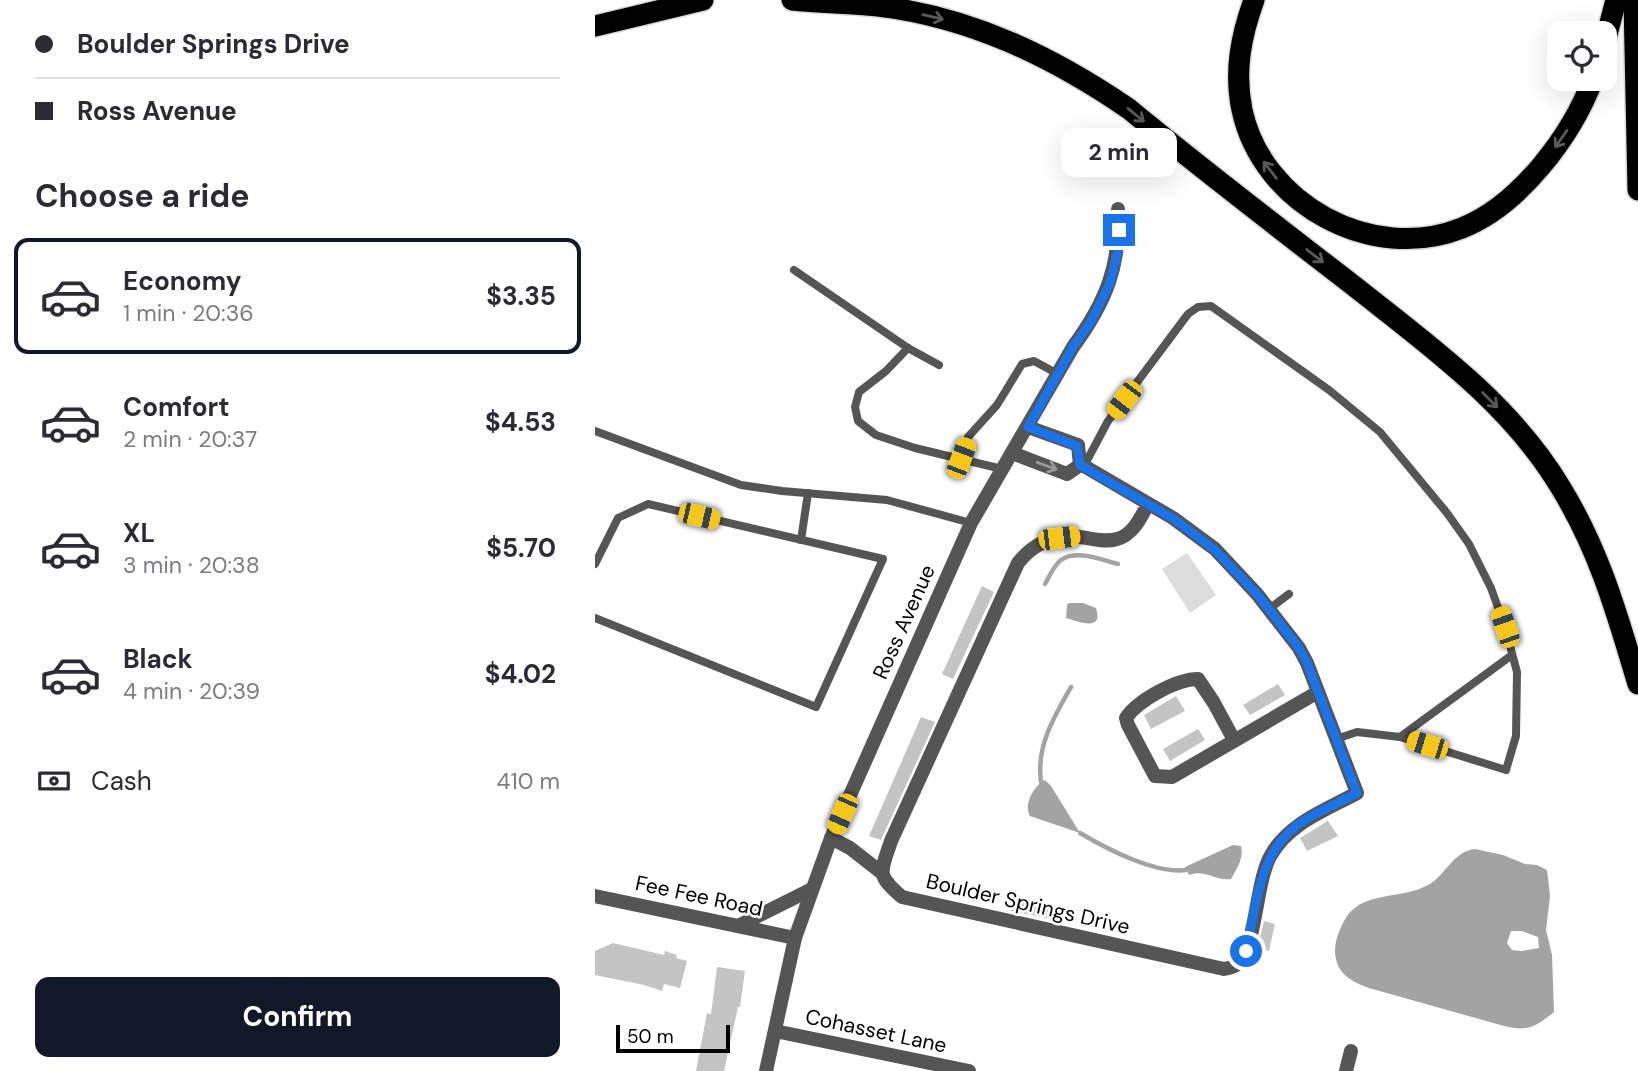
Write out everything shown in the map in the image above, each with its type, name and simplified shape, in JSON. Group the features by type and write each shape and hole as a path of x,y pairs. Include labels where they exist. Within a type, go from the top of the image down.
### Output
{"highway":[{"path":"595,26 703,0"},
{"path":"792,0 879,6 933,16 989,32 1084,78 1129,109 1438,353 1509,418 1539,454 1560,487 1597,554 1638,684"},
{"path":"1254,0 1239,53 1242,110 1251,137 1262,160 1282,185 1303,204 1357,232 1387,238 1441,235 1484,217 1519,188 1555,147 1588,91"},
{"path":"1610,21 1616,0"},
{"path":"1634,0 1638,190"}],"street":[{"name":"Ross Avenue","path":"766,1071 795,938 831,838 971,523 1073,347 1092,320 1110,283 1118,251 1118,209"},
{"path":"1028,427 1077,446 1082,466 1174,519 1215,550 1269,609 1299,648 1336,739"},
{"path":"1012,453 1067,474 1082,466"},
{"path":"831,838 850,848 882,873 891,841 1018,563 1028,550 1043,541 1076,536 1096,540 1117,539 1136,524 1148,503"},
{"path":"1234,740 1215,703 1198,678 1186,679 1139,703 1126,718 1155,776 1172,777 1318,692"},
{"name":"Boulder Springs Drive","path":"882,873 885,883 902,897 1224,969 1238,964 1246,951 1261,881 1271,855 1295,827 1357,793 1336,739"},
{"path":"738,926 812,889"},
{"name":"Fee Fee Road","path":"595,896 795,938"},
{"name":"Cohasset Lane","path":"775,1031 969,1071"},
{"path":"1346,1071 1351,1051"}],"lane":[{"path":"794,270 908,348 939,365"},
{"path":"1082,466 1108,421 1188,314 1198,307 1211,306 1329,390 1380,432 1447,513 1469,544 1492,588 1517,672 1516,736 1506,770 1400,737 1357,732 1336,739"},
{"path":"908,348 859,392 855,407 858,421 876,435 915,448 1002,469"},
{"path":"961,458 968,437 997,405 1022,364 1034,361 1058,374"},
{"path":"595,431 741,485 887,499 971,523"},
{"path":"801,540 808,493"},
{"path":"595,564 618,518 648,504 883,559 815,707 595,618"},
{"path":"1269,609 1289,594"},
{"path":"1400,737 1512,654"}],"shaded area":[{"path":"1187,553 1216,595 1190,613 1162,569"},
{"path":"1069,603 1083,603 1096,608 1096,621 1088,624 1066,618"},
{"path":"1045,780 1080,833 1030,816 1028,806 1031,796"},
{"path":"1233,845 1241,846 1242,855 1231,879 1201,873 1189,875 1185,867"},
{"path":"1475,849 1503,855 1547,870 1550,896 1546,930 1552,955 1554,1012 1531,1027 1504,1026 1369,988 1350,979 1338,966 1335,952 1337,940 1351,911 1371,900 1430,884 1456,858","holes":["1511,931 1522,931 1538,937 1539,948 1512,950 1507,943"]}],"building":[{"path":"982,586 994,592 953,679 942,674"},
{"path":"1278,684 1285,695 1250,715 1243,705"},
{"path":"1176,696 1185,711 1151,729 1144,715"},
{"path":"921,717 935,722 881,840 869,836"},
{"path":"1198,729 1205,740 1170,761 1163,749"},
{"path":"1328,821 1338,836 1307,851 1300,838"},
{"path":"1014,897 1055,906 1052,919 1011,911"},
{"path":"1264,921 1275,924 1269,951 1257,949"},
{"path":"613,943 664,955 665,951 687,961 680,988 664,984 662,991 595,975 595,951"},
{"path":"717,967 745,971 740,1007 724,1071 696,1071 707,1013 711,1014"}],"waterway":[{"path":"1045,584 1056,565 1074,555 1118,564"},
{"path":"1041,782 1044,744 1071,687"},
{"path":"1080,833 1117,853 1146,864 1186,870"}],"route":[{"path":"1119,230 1118,251 1110,283 1092,320 1073,347 1028,427 1077,446 1080,465 1174,519 1215,550 1257,594 1299,648 1307,663 1357,793 1295,827 1271,855 1261,881 1246,951"}]}
